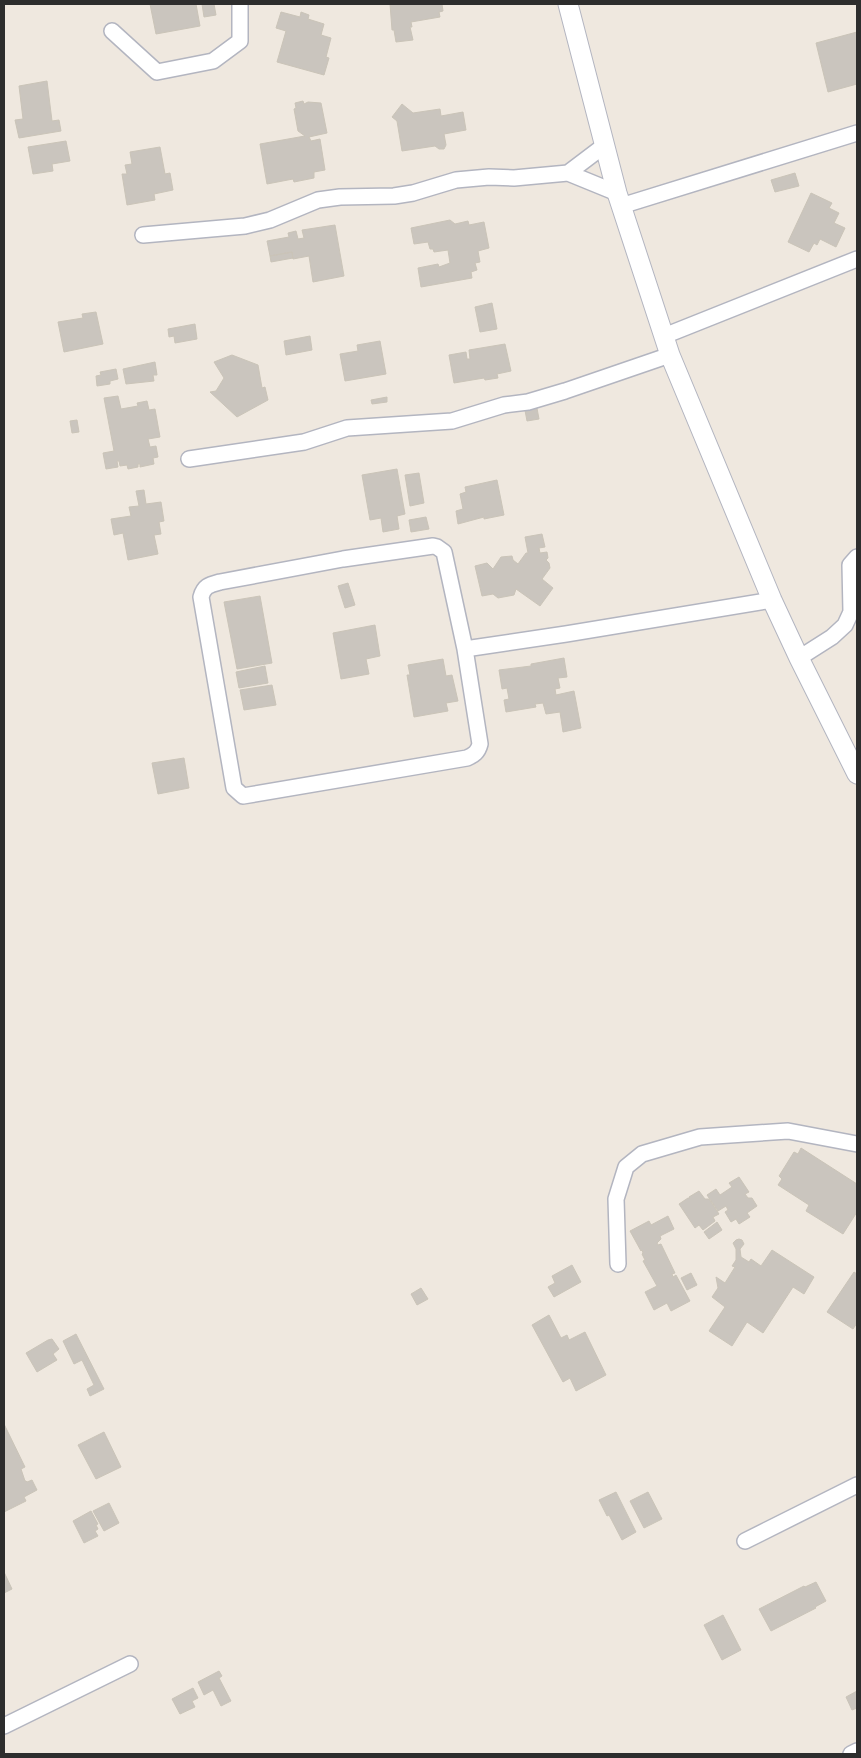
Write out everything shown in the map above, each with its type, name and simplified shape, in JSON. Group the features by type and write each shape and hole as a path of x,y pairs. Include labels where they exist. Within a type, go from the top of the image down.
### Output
{"street":[{"path":"112,31 157,72 213,61 240,41 240,4"},
{"path":"568,4 619,200 670,355 772,600 857,774"},
{"path":"568,172 619,200 857,132"},
{"path":"143,235 245,226 270,220 318,200 340,197 394,196 413,193 456,180 489,177 514,178 568,172 605,145"},
{"path":"664,336 857,259"},
{"path":"189,459 304,442 347,428 452,421 504,405 528,402 565,391 670,355"},
{"path":"433,546 444,552 465,649 480,744 478,750 473,755 457,760 243,796 234,788 201,597 203,589 207,586 343,559 433,546"},
{"path":"799,658 832,637 844,626 851,612 850,565 857,557"},
{"path":"465,649 772,600"},
{"path":"618,1264 616,1199 626,1168 642,1154 700,1137 788,1131 857,1144"},
{"path":"745,1541 857,1485"},
{"path":"4,1726 130,1664"},
{"path":"851,1754 857,1751"}],"building":[{"path":"150,4 196,4 200,26 156,34"},
{"path":"202,4 214,4 216,15 204,17"},
{"path":"390,4 442,4 443,11 439,12 440,17 411,22 412,27 410,27 413,40 396,42 394,30 392,30"},
{"path":"281,12 300,17 301,12 309,15 308,19 324,24 321,35 331,38 326,57 329,58 324,75 277,62 286,31 276,28"},
{"path":"857,32 857,84 828,92 816,43"},
{"path":"47,81 52,121 59,120 61,131 19,138 15,120 23,119 19,86"},
{"path":"303,101 304,104 308,102 321,103 327,133 309,137 311,141 320,139 325,170 314,172 314,178 294,182 293,179 267,184 260,144 305,136 298,131 294,109 296,108 295,103"},
{"path":"402,104 413,113 440,109 441,116 463,112 466,130 444,134 446,145 444,149 439,149 435,146 402,151 397,121 392,117"},
{"path":"66,141 70,161 52,164 53,171 33,174 28,147"},
{"path":"160,147 165,174 170,173 173,190 154,194 155,200 127,205 122,174 127,174 125,165 132,164 130,152"},
{"path":"795,173 799,186 775,192 771,180"},
{"path":"811,193 832,203 829,208 839,213 834,223 845,228 836,247 820,239 817,245 814,243 809,252 788,242"},
{"path":"450,220 455,224 468,221 469,225 484,222 489,248 478,251 480,262 475,263 477,270 471,272 472,278 421,287 418,268 438,264 439,267 450,263 448,250 434,252 433,249 430,249 428,242 414,244 411,228"},
{"path":"335,225 344,276 313,282 309,256 293,259 292,252 270,256 267,241 289,237 288,233 296,231 298,239 304,238 302,230"},
{"path":"292,252 293,258 271,262 270,256"},
{"path":"492,303 497,329 480,332 475,307"},
{"path":"96,312 103,344 64,352 58,322 83,318 82,314"},
{"path":"195,324 197,339 175,343 174,336 169,337 168,329"},
{"path":"310,336 312,350 286,355 284,341"},
{"path":"380,341 386,374 345,381 340,354 358,351 357,345"},
{"path":"505,344 511,371 497,374 498,378 485,380 484,378 454,383 449,355 466,352 467,359 470,359 469,350"},
{"path":"232,355 258,365 262,388 265,387 268,400 237,417 210,392 216,391 224,378 214,362"},
{"path":"155,362 157,375 153,375 154,381 126,384 123,369"},
{"path":"116,369 118,379 110,381 110,384 97,386 96,376 101,375 100,372"},
{"path":"118,396 121,409 138,406 137,403 147,401 149,410 155,409 160,437 148,439 150,447 156,446 158,457 153,458 154,464 140,467 140,464 138,464 138,467 128,469 127,465 120,466 119,461 117,461 118,467 106,469 103,453 114,451 104,398"},
{"path":"387,397 387,402 372,404 371,400"},
{"path":"536,403 539,419 527,421 524,405"},
{"path":"77,420 79,432 72,433 70,421"},
{"path":"397,469 405,514 397,516 399,529 383,532 381,518 370,520 362,475"},
{"path":"419,473 424,503 410,506 405,475"},
{"path":"497,480 504,515 484,519 484,517 458,524 456,511 463,509 460,494 466,492 465,487"},
{"path":"144,490 146,504 161,502 164,521 159,522 161,534 154,535 158,554 128,560 123,533 114,535 111,519 131,516 129,507 139,506 136,491"},
{"path":"426,517 429,529 411,532 409,520"},
{"path":"542,534 545,547 539,548 540,553 547,552 548,558 546,560 550,568 542,579 553,588 540,606 516,589 514,595 498,598 493,594 482,596 475,566 487,563 493,569 501,557 512,556 513,560 518,564 528,553 525,537"},
{"path":"348,583 355,605 345,608 338,586"},
{"path":"260,596 272,663 237,669 224,602"},
{"path":"375,625 380,656 366,659 369,674 341,679 333,633"},
{"path":"564,658 567,677 558,678 560,688 555,689 556,695 574,691 581,728 563,732 560,712 546,714 543,703 535,704 536,707 506,712 504,700 509,699 507,688 502,689 499,670 531,666 531,664"},
{"path":"443,659 446,676 452,675 458,701 446,703 448,711 414,717 407,675 410,675 408,665"},
{"path":"265,666 268,683 239,688 236,672"},
{"path":"272,685 276,705 244,710 240,690"},
{"path":"184,758 189,788 158,794 152,763"},
{"path":"801,1148 857,1184 857,1212 843,1234 806,1211 809,1205 778,1185 782,1179 779,1176 794,1152 798,1154"},
{"path":"739,1177 749,1192 745,1194 748,1198 752,1198 757,1206 747,1213 750,1217 739,1224 736,1219 731,1222 725,1212 728,1210 726,1206 718,1211 707,1195 716,1189 720,1195 732,1187 729,1183"},
{"path":"699,1191 705,1199 709,1199 719,1214 713,1217 715,1221 703,1230 699,1225 695,1228 679,1204"},
{"path":"668,1216 674,1229 660,1236 661,1239 657,1243 658,1245 661,1244 675,1273 672,1274 673,1277 676,1275 690,1301 671,1311 667,1303 654,1310 645,1292 657,1286 643,1261 645,1260 642,1250 630,1231 649,1221 651,1225"},
{"path":"717,1222 722,1230 709,1239 704,1232"},
{"path":"739,1239 744,1244 740,1249 741,1257 749,1262 751,1259 761,1266 772,1250 814,1277 804,1294 793,1287 763,1333 747,1322 732,1346 709,1331 725,1307 712,1297 718,1288 716,1277 725,1283 735,1267 732,1266 736,1260 736,1249 733,1243"},
{"path":"572,1265 581,1282 554,1297 548,1287 555,1283 552,1276"},
{"path":"854,1272 857,1274 857,1323 853,1329 827,1312"},
{"path":"691,1273 697,1285 687,1290 681,1278"},
{"path":"421,1288 428,1299 417,1305 411,1294"},
{"path":"549,1315 561,1338 567,1335 569,1340 585,1332 606,1375 576,1391 570,1378 563,1382 532,1325"},
{"path":"76,1334 104,1389 90,1396 87,1389 94,1385 82,1360 74,1364 63,1341"},
{"path":"52,1339 59,1349 53,1354 57,1360 37,1372 26,1353"},
{"path":"4,1424 25,1467 21,1469 25,1481 32,1480 37,1490 24,1497 26,1501 4,1512"},
{"path":"104,1432 121,1467 96,1479 78,1445"},
{"path":"616,1492 636,1532 622,1540 599,1500"},
{"path":"648,1492 662,1519 644,1528 630,1501"},
{"path":"109,1503 119,1523 104,1531 93,1511"},
{"path":"91,1511 98,1524 96,1525 98,1529 95,1531 98,1536 84,1543 73,1521"},
{"path":"4,1572 12,1589 4,1593"},
{"path":"816,1582 826,1601 771,1631 759,1609 804,1586"},
{"path":"723,1615 741,1650 722,1660 704,1625"},
{"path":"219,1671 222,1676 219,1678 231,1701 221,1706 213,1690 204,1695 198,1682"},
{"path":"193,1688 198,1698 192,1701 195,1707 180,1714 172,1699"},
{"path":"857,1691 857,1708 852,1710 846,1697"}]}
